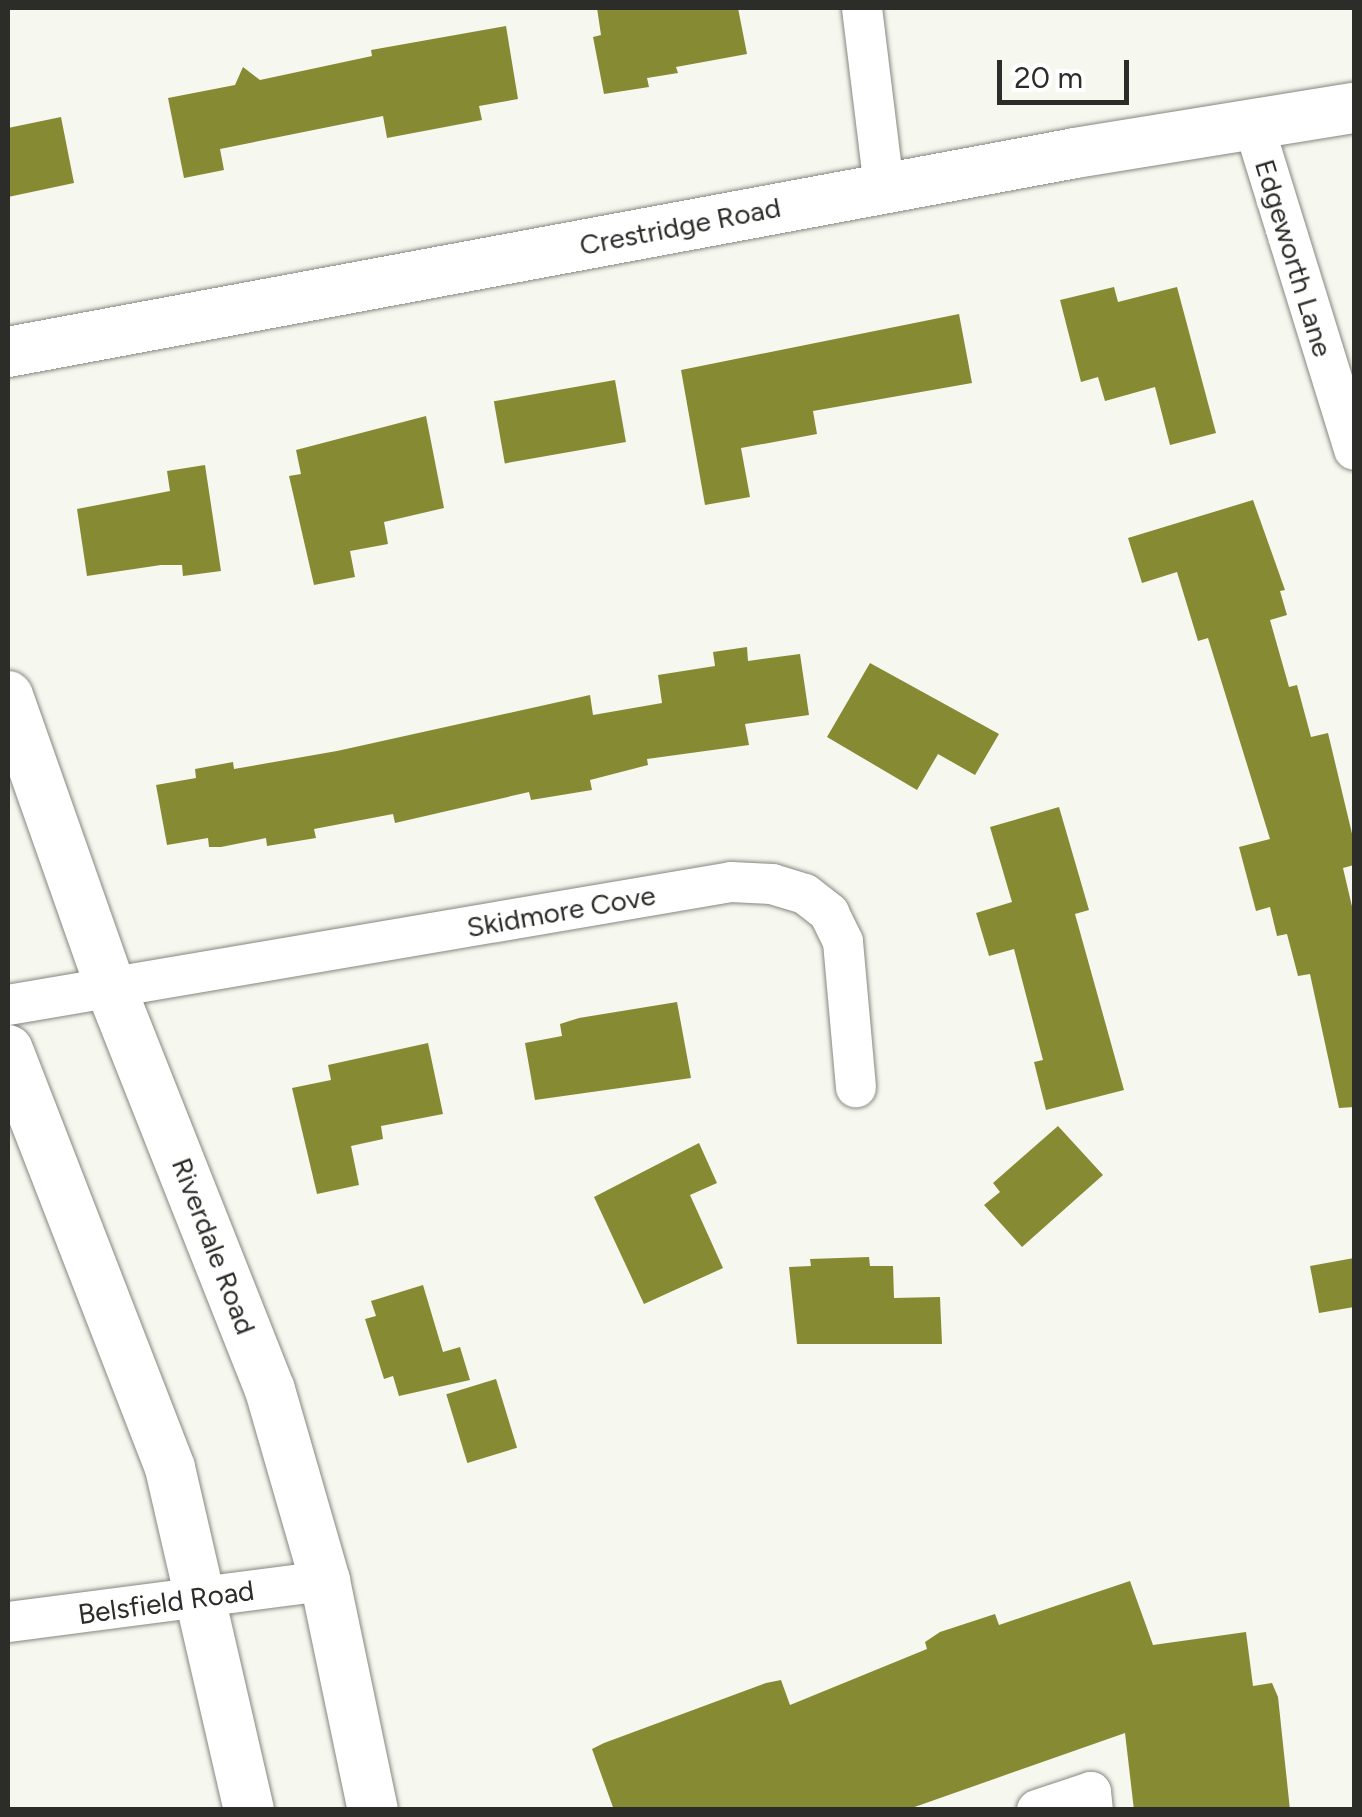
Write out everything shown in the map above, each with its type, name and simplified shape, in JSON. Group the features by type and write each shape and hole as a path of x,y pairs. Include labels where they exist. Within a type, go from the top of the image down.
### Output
{"street":[{"path":"862,8 884,188"},
{"name":"Crestridge Road","path":"8,352 884,188 1354,108"},
{"name":"Edgeworth Lane","path":"1253,124 1354,450"},
{"name":"Riverdale Road","path":"8,696 112,990 270,1390 325,1581 373,1810"},
{"name":"Skidmore Cove","path":"8,1005 731,882 772,884 805,894 830,914 843,942 856,1087"},
{"path":"8,1050 135,1368 170,1468 204,1596 249,1810"},
{"name":"Belsfield Road","path":"8,1622 325,1581"},
{"path":"1037,1810 1092,1801"}],"building":[{"path":"597,8 738,8 747,54 676,67 678,73 647,78 649,87 604,94 593,37 601,35"},
{"path":"506,26 518,99 479,106 482,120 387,138 383,116 220,149 224,170 184,178 168,98 235,85 243,67 260,80 372,56 371,50"},
{"path":"61,117 74,183 8,197 8,128"},
{"path":"1114,287 1118,302 1177,287 1216,433 1170,445 1155,387 1105,401 1098,377 1081,382 1060,300"},
{"path":"959,314 972,383 813,411 817,434 741,448 750,497 705,505 681,370"},
{"path":"615,380 626,442 505,463 494,401"},
{"path":"426,416 444,508 384,522 388,544 350,551 355,577 314,585 289,476 301,474 296,450"},
{"path":"205,465 221,571 183,576 182,565 161,565 87,576 77,509 170,491 167,471"},
{"path":"1253,500 1285,590 1280,591 1287,615 1270,620 1289,687 1297,685 1311,737 1328,733 1354,842 1354,865 1343,868 1354,915 1354,1107 1339,1108 1310,974 1298,976 1287,934 1277,936 1270,907 1256,911 1239,847 1270,839 1208,638 1198,641 1177,572 1142,583 1128,538"},
{"path":"747,647 748,661 800,654 809,715 745,724 749,745 647,759 648,765 590,780 592,790 531,800 529,792 395,823 393,814 314,829 316,838 267,846 266,838 221,847 209,847 208,838 167,845 156,785 196,778 195,769 233,762 234,769 337,751 590,695 593,715 662,703 658,675 715,666 713,652"},
{"path":"870,663 999,734 975,775 938,754 917,790 827,737"},
{"path":"1059,807 1089,910 1075,914 1124,1090 1046,1110 1034,1062 1043,1060 1014,949 989,956 976,913 1012,902 990,827"},
{"path":"677,1002 691,1078 535,1100 525,1043 562,1036 560,1024 579,1018"},
{"path":"428,1043 443,1114 381,1126 383,1139 351,1146 359,1185 317,1194 292,1088 331,1080 328,1065"},
{"path":"1058,1126 1103,1175 1022,1247 984,1205 1000,1192 993,1183"},
{"path":"699,1143 717,1183 690,1195 723,1268 644,1304 594,1197"},
{"path":"869,1257 870,1266 893,1266 894,1298 940,1297 942,1344 797,1344 789,1267 811,1266 810,1259"},
{"path":"1354,1258 1354,1307 1319,1313 1310,1266"},
{"path":"423,1285 443,1352 460,1347 470,1380 399,1396 393,1376 384,1379 365,1319 376,1316 371,1301"},
{"path":"496,1379 517,1448 467,1463 446,1394"},
{"path":"1130,1581 1153,1645 1246,1632 1253,1686 1272,1683 1278,1697 1290,1810 1134,1810 1125,1733 906,1810 614,1810 592,1749 604,1743 766,1683 781,1680 790,1705 927,1649 925,1642 940,1632 995,1614 999,1625"}]}
